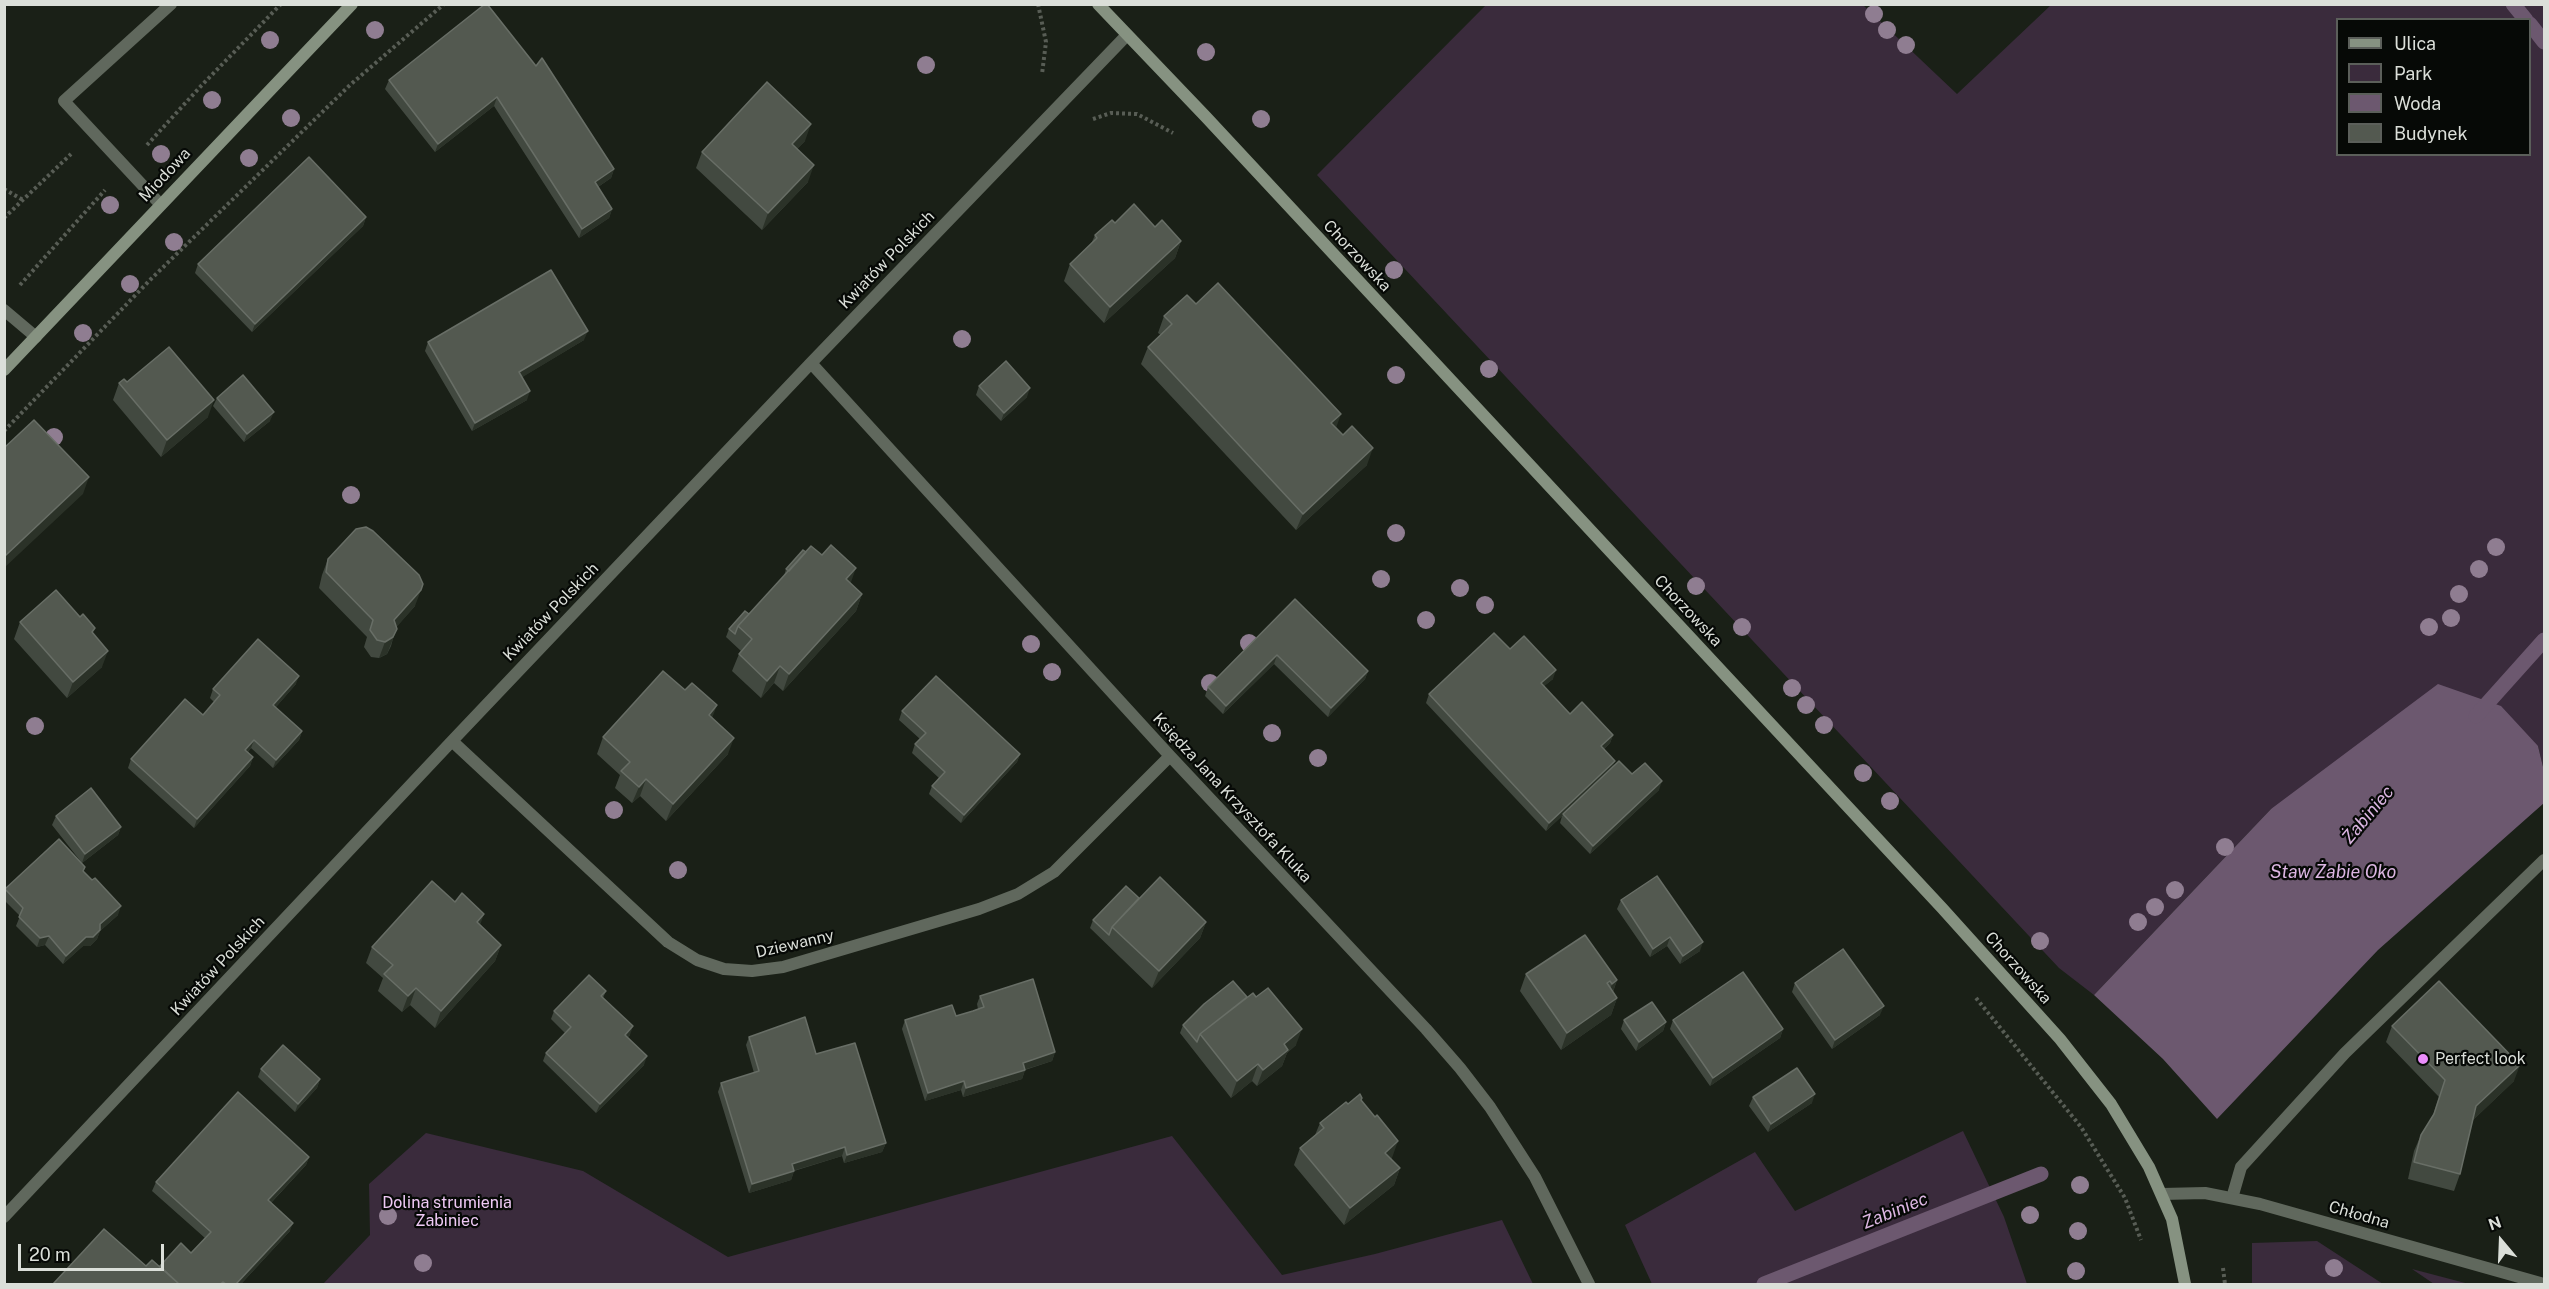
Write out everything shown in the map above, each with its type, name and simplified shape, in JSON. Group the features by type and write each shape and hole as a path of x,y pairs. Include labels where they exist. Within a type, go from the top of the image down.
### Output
{"street":[{"path":"160,204 64,101 171,4"},
{"name":"Miodowa","path":"4,370 352,4"},
{"name":"Chorzowska","path":"1098,4 2060,1039 2111,1104 2132,1136 2162,1194 2172,1220 2185,1284"},
{"name":"Kwiatów Polskich","path":"4,1217 811,363 1127,35"},
{"path":"4,310 36,337"},
{"name":"Księdza Jana Krzysztofa Kluka","path":"811,363 1170,756 1460,1068 1490,1107 1536,1177 1588,1284"},
{"name":"Dziewanny","path":"452,741 668,942 697,960 724,969 752,971 794,964 979,909 1018,894 1054,872 1170,756"},
{"path":"2232,1198 2241,1167 2344,1053 2544,860"},
{"name":"Chłodna","path":"2162,1194 2205,1192 2260,1204 2544,1284"}],"path":[{"path":"4,431 151,279 350,85 444,4"},
{"path":"4,218 93,133"},
{"path":"4,189 23,200"},
{"path":"1971,992 2081,1127 2125,1198 2142,1246"},
{"path":"2223,1268 2225,1284"}],"green space":[{"path":"1486,5 1863,5 1957,94 2051,5 2544,5 2544,771 2538,746 2271,809 2094,995 2059,968 1317,175"},
{"path":"1963,1131 2004,1217 2027,1284 1652,1284 1625,1225 1755,1152 1795,1211"},
{"name":"Dolina strumienia Żabiniec","path":"426,1133 583,1171 728,1257 1172,1136 1282,1275 1375,1254 1502,1220 1533,1284 323,1284 370,1235 369,1184"},
{"path":"2317,1241 2383,1284 2252,1284 2252,1243"},
{"path":"2412,1269 2469,1284 2434,1284"}],"water":[{"name":"Staw Żabie Oko","path":"2438,684 2501,706 2538,746 2544,771 2544,803 2378,950 2217,1119 2163,1059 2094,995 2271,809"}],"building":[{"path":"485,4 536,66 542,58 614,169 595,182 612,209 582,229 497,97 438,144 389,80"},
{"path":"767,82 811,124 792,144 814,165 768,213 702,152"},
{"path":"309,157 366,217 255,324 198,264"},
{"path":"1134,204 1155,227 1162,220 1181,241 1110,307 1070,264 1097,238 1095,235 1112,220 1115,223"},
{"path":"551,270 588,331 519,372 530,391 475,423 428,342"},
{"path":"1218,283 1341,414 1331,423 1343,435 1352,426 1373,448 1303,514 1148,347 1172,324 1164,316 1187,295 1196,304"},
{"path":"169,347 214,400 167,440 119,383 124,379 127,382"},
{"path":"1006,361 1030,388 1004,413 979,386"},
{"path":"243,375 274,412 247,434 217,398"},
{"path":"34,420 89,477 5,556 4,448"},
{"path":"366,527 419,575 423,584 421,590 394,620 397,629 393,637 385,642 377,640 370,630 373,620 326,572 328,559 356,529"},
{"path":"831,545 856,568 846,579 862,594 789,674 780,666 767,681 739,654 752,639 738,626 811,546 822,555"},
{"path":"803,550 806,552 789,571 786,569"},
{"path":"56,590 80,617 83,614 95,628 92,632 108,651 73,682 20,622"},
{"path":"1295,599 1368,671 1331,708 1277,655 1226,706 1208,687"},
{"path":"745,611 749,614 738,626 735,634 729,629"},
{"path":"1494,633 1510,649 1524,636 1556,670 1541,683 1570,714 1582,702 1613,735 1601,746 1615,761 1549,823 1429,694"},
{"path":"258,639 299,676 273,705 302,731 276,760 254,740 245,750 253,757 197,819 131,759 185,699 203,715 220,695 213,689"},
{"path":"663,671 685,690 692,683 717,705 709,715 734,738 673,804 646,779 639,787 621,771 630,762 603,737"},
{"path":"936,676 1020,754 964,815 932,786 945,772 915,744 926,733 902,711"},
{"path":"1619,761 1632,774 1645,763 1662,781 1593,846 1563,814"},
{"path":"91,788 121,827 85,854 56,816"},
{"path":"59,839 85,867 83,871 92,880 95,878 121,906 100,924 100,930 93,937 86,937 66,956 49,936 40,938 19,917 23,908 5,889"},
{"path":"1657,876 1703,942 1683,956 1670,937 1653,949 1621,900"},
{"path":"1160,877 1206,922 1159,971 1112,927"},
{"path":"432,881 455,902 462,893 484,914 477,922 501,945 441,1011 416,988 408,996 384,974 393,965 372,947"},
{"path":"1126,886 1139,898 1112,927 1109,935 1093,920"},
{"path":"1585,935 1617,980 1612,984 1610,981 1607,983 1617,998 1567,1033 1526,974"},
{"path":"1843,949 1884,1006 1835,1040 1795,983"},
{"path":"1743,972 1783,1029 1713,1078 1673,1020"},
{"path":"589,975 606,991 601,996 633,1026 625,1035 647,1056 600,1104 546,1053 571,1027 554,1011"},
{"path":"1033,979 1055,1052 1023,1063 1025,1070 966,1088 964,1081 928,1093 905,1020 952,1005 956,1016 973,1011 984,1007 980,996"},
{"path":"1233,981 1247,997 1200,1034 1197,1042 1183,1025 1204,1004"},
{"path":"2439,981 2520,1065 2476,1106 2460,1174 2414,1162 2421,1135 2434,1114 2445,1080 2392,1026"},
{"path":"1268,988 1302,1029 1284,1044 1288,1050 1263,1070 1258,1064 1237,1081 1200,1034 1253,993 1256,997"},
{"path":"1652,1002 1666,1022 1639,1042 1624,1020"},
{"path":"805,1017 816,1054 855,1043 886,1143 847,1155 845,1147 792,1164 794,1171 752,1184 721,1083 759,1071 749,1037"},
{"path":"283,1045 320,1079 298,1104 261,1069"},
{"path":"1797,1068 1815,1094 1771,1124 1753,1097"},
{"path":"238,1092 309,1157 268,1200 293,1223 236,1284 223,1282 220,1284 179,1284 160,1266 181,1243 191,1253 211,1232 156,1182"},
{"path":"1360,1094 1361,1100 1375,1117 1377,1115 1398,1141 1385,1153 1400,1168 1350,1208 1300,1148 1324,1128 1320,1123"},
{"path":"104,1229 146,1266 152,1260 179,1284 53,1284"}],"waterway":[{"name":"Żabiniec","path":"2513,4 2524,18"},
{"name":"Żabiniec","path":"2531,25 2544,42"},
{"name":"Żabiniec","path":"2476,716 2544,640"},
{"name":"Żabiniec","path":"1764,1284 2041,1174"}],"place":[{"name":"Perfect look","path":"2423,1059"}]}
